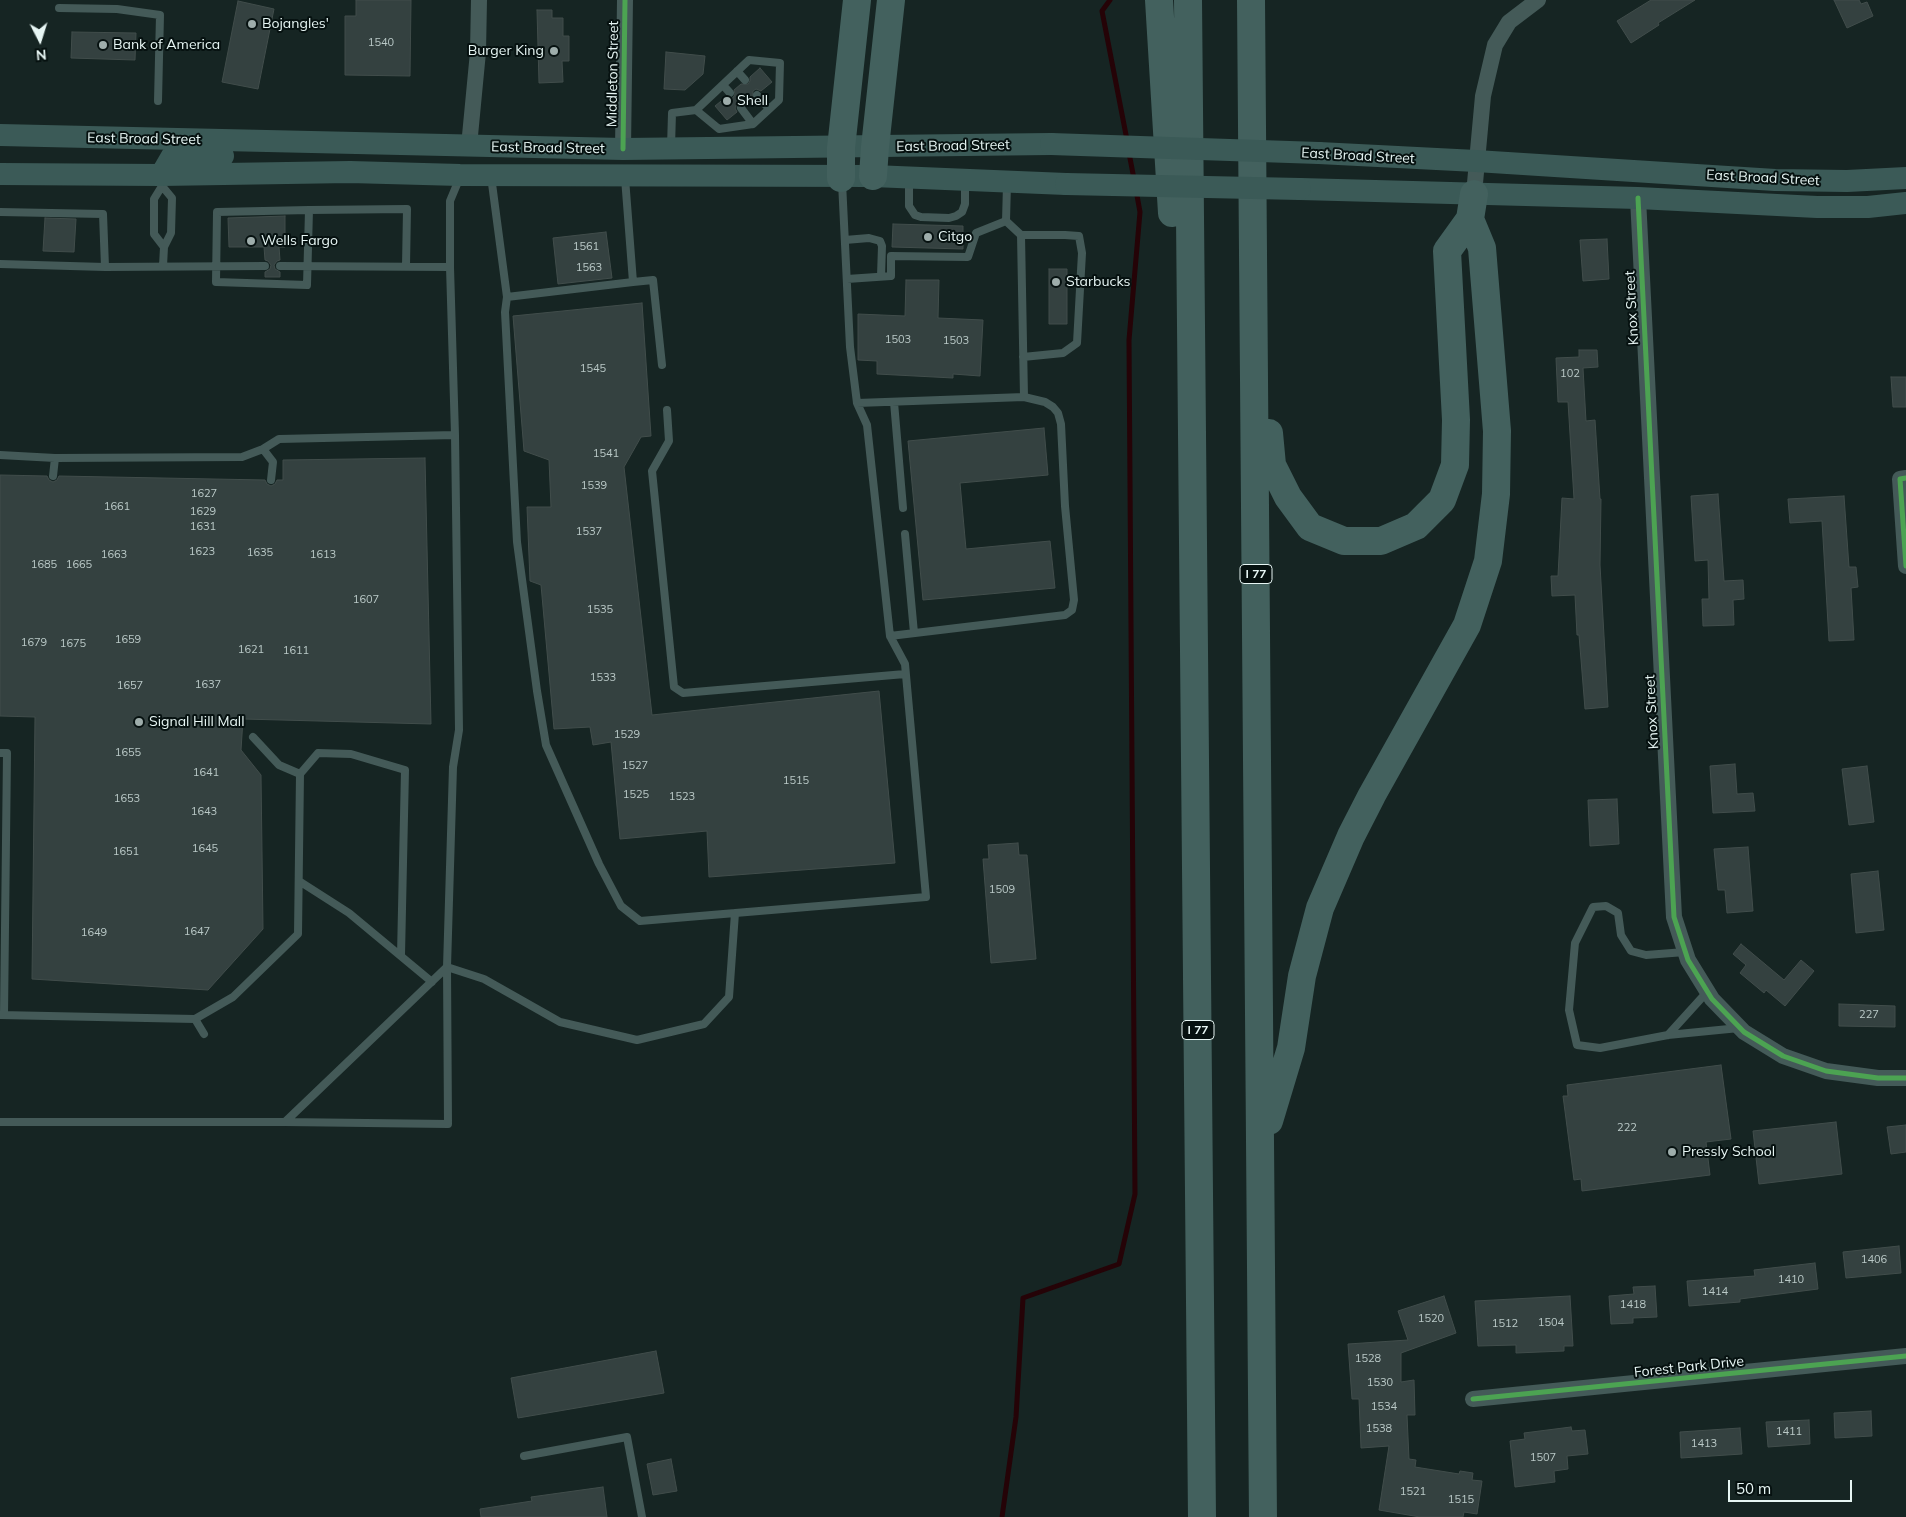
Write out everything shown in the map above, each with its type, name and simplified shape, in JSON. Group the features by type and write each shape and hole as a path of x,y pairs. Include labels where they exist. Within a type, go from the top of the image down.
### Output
{"highway":[{"path":"841,178 841,148 856,0"},
{"path":"873,176 891,0"},
{"path":"1159,0 1194,543"},
{"name":"I 77","path":"1188,0 1202,1517"},
{"name":"I 77","path":"1251,0 1263,1517"},
{"path":"1252,76 1272,465 1288,497 1310,527 1344,541 1381,541 1416,526 1442,500 1455,465 1456,420 1447,250 1472,206"},
{"path":"1261,1149 1291,1048 1302,976 1320,908 1351,836 1372,795 1467,625 1488,562 1496,494 1497,431 1482,248 1472,206"}],"main road":[{"name":"East Broad Street","path":"0,135 622,149 875,148 1051,144 1476,161 1775,180 1848,181 1906,178"},
{"path":"162,180 172,156 347,156 358,144"},
{"path":"460,175 469,146"},
{"name":"East Broad Street","path":"0,174 162,180 350,172 460,175 841,178 873,176 1066,184 1300,189 1472,206 1638,198 1817,207 1868,207 1906,203"}],"street":[{"path":"469,146 478,52 479,0"},
{"name":"Middleton Street","path":"622,149 625,0"},
{"path":"1472,206 1483,96 1495,45 1509,22 1538,0"},
{"name":"Knox Street","path":"1638,198 1674,917 1688,960 1712,999 1741,1028 1783,1056 1826,1071 1878,1078 1906,1078"},
{"path":"1903,478 1906,566"},
{"name":"Forest Park Drive","path":"1473,1399 1906,1356"}],"lane":[{"path":"59,8 117,9 160,15 158,101"},
{"path":"671,149 672,113 696,110 749,60 780,63 779,100 753,124 719,129 696,110"},
{"path":"737,72 745,80"},
{"path":"722,85 730,93"},
{"path":"757,95 770,109"},
{"path":"741,108 753,124"},
{"path":"0,1122 448,1124 447,967 453,767 459,730 450,201 460,175"},
{"path":"491,175 507,297 505,312 517,542 546,745 599,864 621,906 640,921 926,897 905,664 890,636 867,425 857,403 850,347 841,178"},
{"path":"625,176 633,282"},
{"path":"910,178 909,206 915,215 921,217 949,218 962,212 965,204 965,180"},
{"path":"162,180 154,199 154,234 164,247"},
{"path":"162,180 172,198 171,233 164,247 163,266"},
{"path":"1007,182 1006,221 1021,235 1079,236 1082,253 1077,343 1063,353 1023,357"},
{"path":"308,210 307,285 216,282 217,212 308,210 407,209 406,266"},
{"path":"0,212 103,214 105,267"},
{"path":"847,279 892,276 891,256 968,257 976,233 1006,221"},
{"path":"1021,235 1024,397"},
{"path":"845,240 869,238 880,242 882,246 881,276"},
{"path":"0,264 105,267 265,266"},
{"path":"280,266 450,267"},
{"path":"507,297 653,280 662,365"},
{"path":"857,403 1024,397 1053,406 1058,413 1060,424 1064,506 1074,600 1072,610 1065,615 890,636"},
{"path":"894,402 902,508"},
{"path":"667,410 670,441 652,471 674,687 683,693 906,674"},
{"path":"0,455 55,458 242,457 263,449 279,439 455,435"},
{"path":"263,449 273,462 270,480"},
{"path":"53,476 55,458"},
{"path":"905,534 914,633"},
{"path":"253,737 279,765 300,774"},
{"path":"0,753 7,753 2,1015 195,1019 233,997 298,934 300,774 318,753 351,754 405,770 401,955"},
{"path":"299,881 348,912 432,982"},
{"path":"1685,952 1646,954 1631,951 1621,935 1618,913 1606,906 1593,908 1575,942 1569,1010 1577,1045 1600,1048 1668,1035 1741,1028"},
{"path":"447,967 484,979 560,1022 637,1040 704,1024 729,997 735,913"},
{"path":"286,1122 447,967"},
{"path":"1668,1035 1708,992"},
{"path":"195,1019 204,1034"},
{"path":"524,1456 627,1437 642,1517"}],"building":[{"path":"356,0 411,0 410,76 345,75 345,16 356,16"},
{"path":"1651,0 1695,0 1658,23 1659,25 1631,43 1617,21"},
{"path":"1834,0 1859,0 1861,4 1867,2 1873,16 1847,28"},
{"path":"238,1 274,9 258,89 222,82"},
{"path":"537,10 552,10 552,18 563,18 563,36 569,36 569,61 562,61 563,82 539,83"},
{"path":"72,32 136,33 135,60 71,58"},
{"path":"666,52 705,56 703,74 685,90 664,89"},
{"path":"760,68 772,82 761,91 756,89 753,91 753,98 745,104 741,102 737,104 735,108 737,112 727,120 715,106 726,97 733,98 734,90 741,84 748,84 750,77"},
{"path":"285,216 285,247 279,247 280,260 274,265 275,269 280,272 280,277 265,277 265,272 270,269 271,265 265,260 264,247 229,247 228,218"},
{"path":"45,218 76,219 74,252 43,251"},
{"name":"Citgo","path":"893,224 963,226 963,249 892,247"},
{"path":"606,232 612,278 558,284 553,238"},
{"path":"1607,239 1609,279 1583,281 1580,240"},
{"path":"1049,269 1067,269 1067,324 1049,324"},
{"path":"906,280 939,280 938,318 983,320 980,376 953,374 953,378 877,374 877,361 858,360 858,314 905,316"},
{"path":"642,303 651,436 641,437 624,467 652,715 879,691 895,863 709,877 707,831 620,839 611,742 593,745 590,727 554,729 541,585 530,581 527,507 551,507 549,460 524,451 513,316"},
{"path":"1579,350 1597,350 1598,367 1583,368 1586,421 1595,420 1601,499 1600,565 1608,707 1585,709 1579,635 1577,635 1575,595 1552,596 1551,576 1558,576 1562,498 1574,499 1568,402 1558,402 1556,358 1579,357"},
{"path":"1891,377 1906,377 1906,407 1893,407"},
{"path":"1044,428 1048,475 960,483 966,549 1050,541 1055,588 923,600 908,441"},
{"name":"Signal Hill Mall","path":"425,458 431,724 243,719 241,750 261,775 263,929 208,990 32,979 35,717 0,716 0,475 47,476 53,482 59,476 265,480 271,486 277,480 283,480 283,460"},
{"path":"1718,494 1724,581 1743,580 1744,599 1733,600 1734,625 1703,626 1702,599 1709,599 1708,560 1695,561 1691,496"},
{"path":"1844,496 1849,567 1856,567 1858,587 1851,588 1854,640 1829,641 1822,521 1790,523 1788,499"},
{"path":"1735,764 1737,794 1753,793 1755,811 1713,813 1710,766"},
{"path":"1867,766 1874,822 1849,825 1842,769"},
{"path":"1617,799 1619,844 1590,846 1588,800"},
{"path":"1018,843 1019,855 1027,855 1036,959 991,963 983,859 989,859 988,845"},
{"path":"1748,847 1753,911 1727,913 1725,890 1718,890 1714,849"},
{"path":"1878,871 1884,930 1856,933 1851,874"},
{"path":"1741,944 1784,980 1801,960 1814,971 1785,1006 1766,990 1764,993 1740,973 1746,965 1733,954"},
{"path":"1839,1004 1895,1006 1895,1027 1839,1026"},
{"path":"1721,1065 1731,1139 1706,1142 1710,1175 1582,1191 1581,1179 1574,1180 1563,1096 1568,1096 1567,1085"},
{"path":"1836,1122 1842,1174 1759,1184 1753,1131"},
{"path":"1906,1125 1906,1152 1891,1154 1887,1127"},
{"path":"1899,1246 1901,1273 1846,1278 1843,1252"},
{"path":"1815,1263 1818,1289 1740,1299 1740,1302 1689,1306 1687,1281 1755,1276 1754,1270"},
{"path":"1655,1286 1657,1317 1633,1318 1633,1323 1611,1324 1609,1296 1634,1294 1633,1287"},
{"path":"1444,1296 1456,1333 1401,1353 1401,1382 1414,1380 1415,1415 1407,1415 1409,1459 1416,1460 1415,1467 1459,1474 1460,1471 1473,1473 1472,1480 1482,1481 1477,1514 1464,1512 1463,1517 1420,1517 1379,1510 1389,1446 1361,1448 1359,1399 1352,1399 1348,1344 1408,1340 1398,1311"},
{"path":"1570,1296 1573,1346 1564,1346 1564,1351 1516,1353 1516,1345 1478,1346 1475,1301"},
{"path":"656,1351 664,1393 518,1418 511,1378"},
{"path":"1871,1411 1872,1436 1835,1438 1834,1413"},
{"path":"1809,1420 1810,1444 1768,1447 1766,1422"},
{"path":"1571,1427 1572,1431 1585,1430 1588,1454 1567,1456 1568,1469 1554,1471 1555,1482 1515,1487 1510,1441 1525,1439 1524,1433"},
{"path":"1740,1428 1742,1454 1681,1458 1680,1432"},
{"path":"671,1459 677,1491 653,1495 647,1464"},
{"path":"603,1487 607,1517 481,1517 480,1509 532,1501 531,1497"}],"waterway":[{"path":"1110,0 1102,11 1127,140"},
{"path":"1129,153 1134,179"},
{"path":"1002,1517 1016,1417 1023,1298 1119,1264 1135,1194 1129,340 1140,212 1136,190"}],"cycle path":[{"path":"623,149 625,0"},
{"path":"1638,198 1674,917 1688,960 1712,999 1744,1032 1783,1056 1826,1071 1878,1078 1906,1078"},
{"path":"1906,478 1900,479 1906,566"},
{"path":"1473,1399 1906,1356"}],"place":[{"name":"Bojangles'","path":"252,24"},
{"name":"Bank of America","path":"103,45"},
{"name":"Burger King","path":"554,51"},
{"name":"Shell","path":"727,101"},
{"name":"Citgo","path":"928,237"},
{"name":"Wells Fargo","path":"251,241"},
{"name":"Starbucks","path":"1056,282"},
{"name":"Signal Hill Mall","path":"139,722"},
{"name":"Pressly School","path":"1672,1152"}]}
